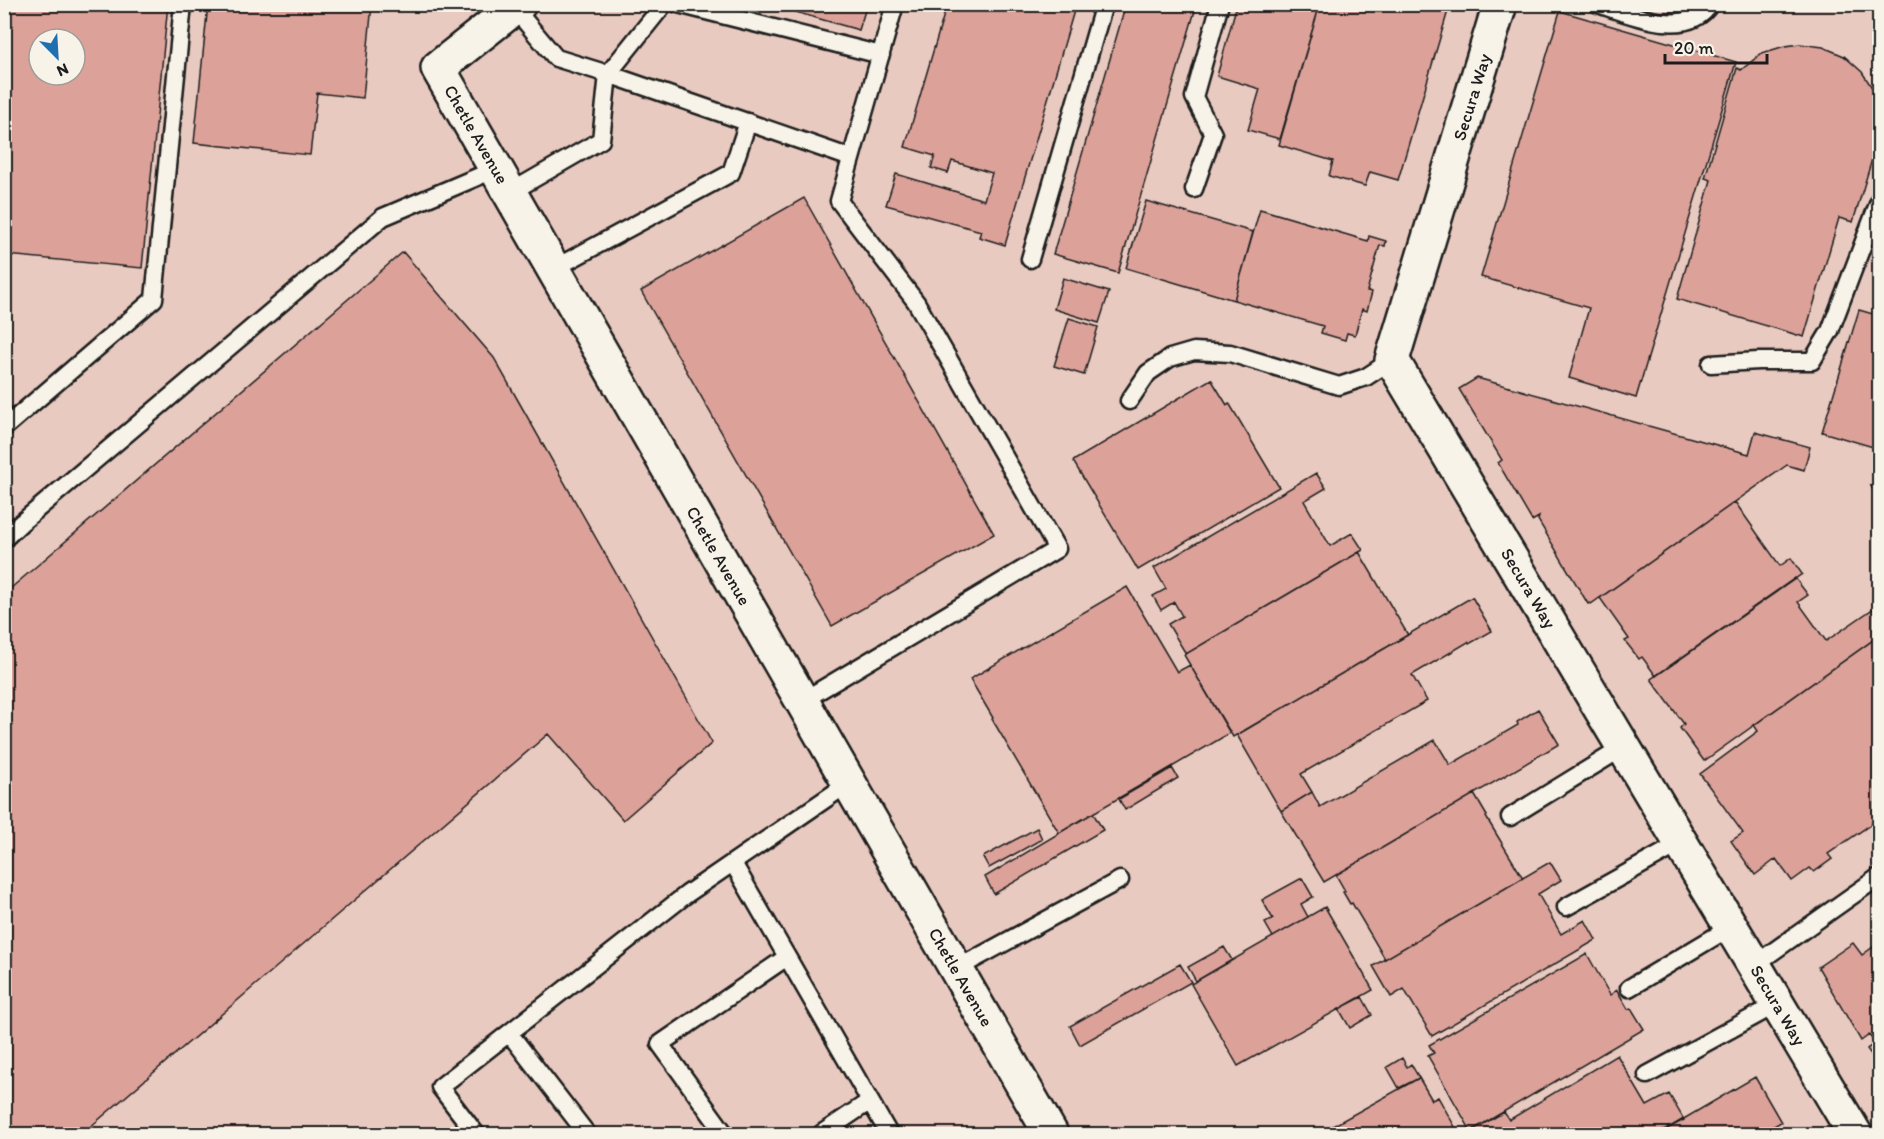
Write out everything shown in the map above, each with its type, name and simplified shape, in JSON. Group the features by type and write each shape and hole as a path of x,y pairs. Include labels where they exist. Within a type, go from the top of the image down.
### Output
{"street":[{"name":"Secura Way","path":"1500,4 1392,360 1855,1134"},
{"name":"Chetle Avenue","path":"517,6 438,68 1051,1134"}],"lane":[{"path":"4,428 154,299 183,4"},
{"path":"4,539 383,217 503,181 601,140 608,74 664,4"},
{"path":"678,4 881,55"},
{"path":"802,701 1057,549 916,302 839,201 895,4"},
{"path":"1030,259 1104,4"},
{"path":"1194,189 1213,134 1194,97 1220,4"},
{"path":"1598,4 1638,17 1676,24 1694,19 1710,4"},
{"path":"517,6 556,58 851,158"},
{"path":"553,269 731,173 748,122"},
{"path":"1711,364 1812,361 1830,331 1880,199"},
{"path":"1130,401 1148,373 1170,358 1194,351 1230,353 1339,386 1366,377 1392,360"},
{"path":"1510,817 1624,747"},
{"path":"476,1134 441,1087 687,894 849,783"},
{"path":"1566,907 1681,843"},
{"path":"733,863 889,1134"},
{"path":"1754,965 1880,876"},
{"path":"956,969 1120,880"},
{"path":"1629,988 1731,927"},
{"path":"725,1134 660,1044 787,957"},
{"path":"1647,1075 1777,1004"},
{"path":"509,1033 587,1134"},
{"path":"821,1134 870,1101"}],"shaded area":[{"path":"5,5 1879,5 1879,1134 5,1134"}],"building":[{"path":"4,4 168,4 142,268 7,255 4,283"},
{"path":"208,4 372,4 363,98 317,93 310,155 194,143"},
{"path":"797,4 867,4 859,30 795,12"},
{"path":"947,4 1076,4 1005,245 979,237 981,231 886,205 896,174 984,200 992,173 952,161 948,173 931,168 935,156 905,147"},
{"path":"1126,4 1197,4 1118,273 1053,254"},
{"path":"1237,4 1320,4 1280,139 1248,130 1260,89 1217,76"},
{"path":"1320,4 1450,4 1398,180 1370,172 1365,186 1329,176 1333,161 1279,145"},
{"path":"1560,11 1736,62 1636,398 1569,378 1589,308 1481,277"},
{"path":"1800,44 1823,47 1844,56 1862,72 1880,100 1880,133 1853,222 1839,218 1804,337 1677,299 1711,180 1705,178 1737,68 1741,70 1762,53"},
{"path":"804,198 994,534 832,626 641,291"},
{"path":"1146,201 1253,232 1234,300 1126,268"},
{"path":"1260,209 1368,241 1369,236 1386,241 1385,246 1380,245 1367,291 1372,292 1367,311 1362,309 1355,335 1347,333 1345,340 1321,333 1323,326 1234,300"},
{"path":"403,252 494,358 712,743 623,820 548,734 82,1134 4,1134 4,594"},
{"path":"1063,278 1109,292 1099,323 1054,309"},
{"path":"1859,310 1880,316 1880,449 1822,432"},
{"path":"1069,318 1098,327 1084,375 1054,366"},
{"path":"1477,378 1749,454 1755,432 1810,447 1804,470 1787,465 1588,604 1538,520 1539,517 1532,521 1498,463 1502,460 1459,389"},
{"path":"1211,379 1227,405 1229,403 1279,487 1138,570 1073,461"},
{"path":"1316,473 1326,488 1304,501 1330,546 1352,533 1363,550 1186,654 1168,624 1182,616 1174,602 1161,610 1153,596 1166,589 1154,568"},
{"path":"1871,486 1880,489 1880,501"},
{"path":"1735,502 1780,566 1791,558 1802,574 1656,676 1642,657 1639,659 1625,641 1629,639 1600,598"},
{"path":"1359,552 1408,635 1233,737 1184,655"},
{"path":"1795,578 1808,595 1798,602 1826,641 1880,604 1880,635 1704,761 1680,728 1684,724 1651,679"},
{"path":"1127,587 1177,672 1190,665 1230,733 1059,833 970,679"},
{"path":"1472,597 1492,631 1469,644 1468,642 1412,675 1427,701 1301,774 1312,792 1281,811 1237,735"},
{"path":"1880,635 1880,818 1828,854 1832,859 1814,872 1810,868 1792,881 1776,859 1755,875 1731,841 1743,833 1700,774 1758,731 1754,725"},
{"path":"1538,709 1559,744 1324,882 1281,811 1312,792 1320,807 1435,740 1450,765 1518,725 1517,722"},
{"path":"1172,768 1178,778 1125,810 1119,799"},
{"path":"1474,794 1523,878 1385,959 1343,892 1345,891 1336,875"},
{"path":"1093,813 1103,830 994,894 985,877"},
{"path":"1037,828 1042,839 989,868 983,857"},
{"path":"1550,862 1561,880 1538,894 1561,934 1585,920 1596,940 1432,1036 1404,989 1391,997 1373,966"},
{"path":"1302,878 1313,897 1301,904 1308,917 1273,937 1265,923 1273,919 1262,900"},
{"path":"1325,907 1373,990 1238,1066 1191,984"},
{"path":"1880,942 1880,1067 1867,1049 1875,1043 1869,1035 1861,1041 1818,967 1853,943 1862,955"},
{"path":"1224,947 1232,960 1196,981 1188,967"},
{"path":"1587,954 1610,995 1617,990 1644,1029 1471,1131 1428,1056 1434,1053 1429,1045"},
{"path":"1180,964 1191,982 1080,1045 1070,1026"},
{"path":"1362,997 1372,1015 1350,1028 1339,1009"},
{"path":"1617,1055 1647,1106 1669,1094 1684,1120 1658,1134 1475,1134 1473,1130 1504,1112 1509,1120"},
{"path":"1402,1058 1407,1067 1411,1064 1419,1078 1399,1088 1387,1067"},
{"path":"1755,1077 1781,1122 1760,1134 1658,1134"},
{"path":"1419,1078 1432,1100 1438,1097 1459,1134 1318,1134"}]}
